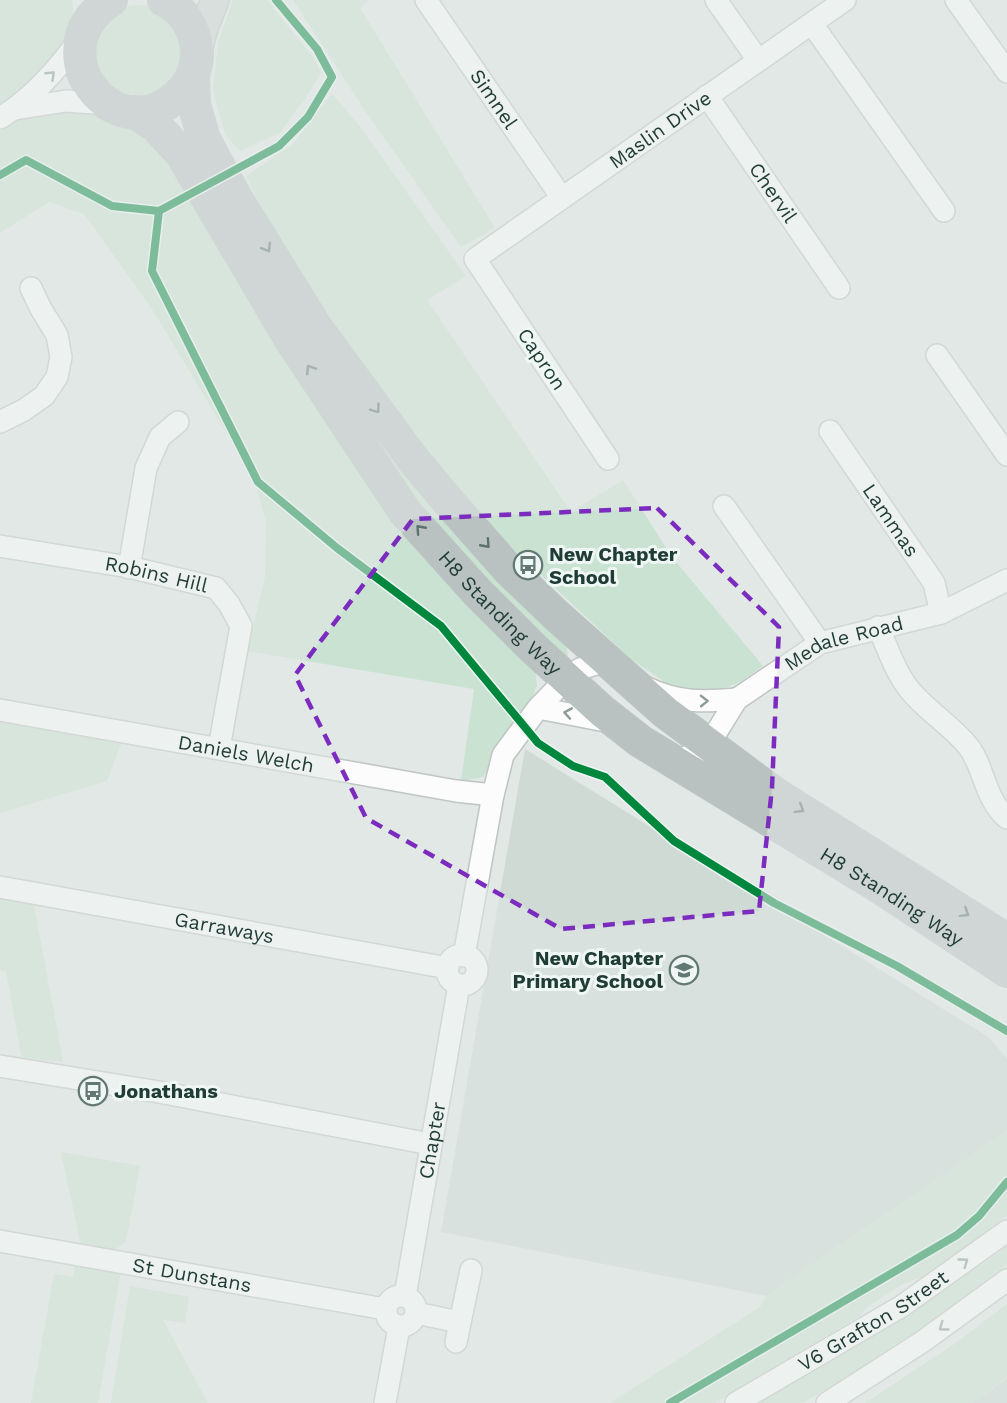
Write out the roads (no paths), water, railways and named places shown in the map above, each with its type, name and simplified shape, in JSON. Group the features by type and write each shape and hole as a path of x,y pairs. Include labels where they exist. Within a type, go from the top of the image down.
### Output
{"highway":[{"name":"H8 Standing Way","path":"164,0 181,12 196,40 194,104 204,139 197,155"},
{"name":"H8 Standing Way","path":"91,14 78,52 83,75 95,95 156,126 181,153 197,155"},
{"path":"121,108 153,111 170,103 183,91 195,65"},
{"name":"H8 Standing Way","path":"197,155 226,203 407,451 509,570 556,615 602,673 615,724 692,753 774,793 1007,940"},
{"name":"H8 Standing Way","path":"226,203 291,340 405,512 477,592 602,673 669,705 692,753 724,792 878,886 1007,971"}],"main road":[{"path":"195,65 204,28 215,0"}],"street":[{"name":"Simnel","path":"426,0 562,198"},
{"path":"716,0 758,60"},
{"name":"Maslin Drive","path":"475,259 845,0"},
{"path":"956,0 1007,72"},
{"path":"8,113 60,66 91,14"},
{"path":"813,24 944,211"},
{"name":"Chervil","path":"707,96 839,288"},
{"path":"8,113 66,101 121,108"},
{"name":"Capron","path":"475,259 608,459"},
{"path":"0,422 24,411 44,396 57,377 61,357 57,335 31,288"},
{"path":"937,355 1007,455"},
{"path":"129,568 153,431 178,422"},
{"name":"Lammas","path":"830,431 934,583 941,613"},
{"path":"724,506 820,643"},
{"name":"Robins Hill","path":"0,546 129,568 216,588 229,604 241,626 219,748"},
{"name":"Medale Road","path":"692,753 737,699 820,643 941,613 1007,580"},
{"path":"878,627 898,673 915,697 969,746 987,790 1001,813 1007,818"},
{"name":"Chapter","path":"411,1305 430,1144 457,970 503,755 538,708 602,673"},
{"path":"669,705 737,699"},
{"path":"538,708 615,724"},
{"name":"Daniels Welch","path":"0,710 456,791 493,795"},
{"name":"Garraways","path":"0,886 457,970"},
{"path":"0,1066 159,1092 430,1144"},
{"name":"V6 Grafton Street","path":"736,1403 902,1306 1007,1231"},
{"name":"St Dunstans","path":"0,1241 385,1309"},
{"path":"411,1305 409,1325 399,1327 390,1323 385,1309 390,1299 394,1297 411,1305 457,1332 471,1270"},
{"name":"V6 Grafton Street","path":"827,1403 922,1342 1007,1280"},
{"path":"385,1403 399,1327"}],"place":[{"name":"New Chapter School","path":"528,565"},
{"name":"New Chapter Primary School","path":"684,970"},
{"name":"Jonathans","path":"93,1091"}]}
